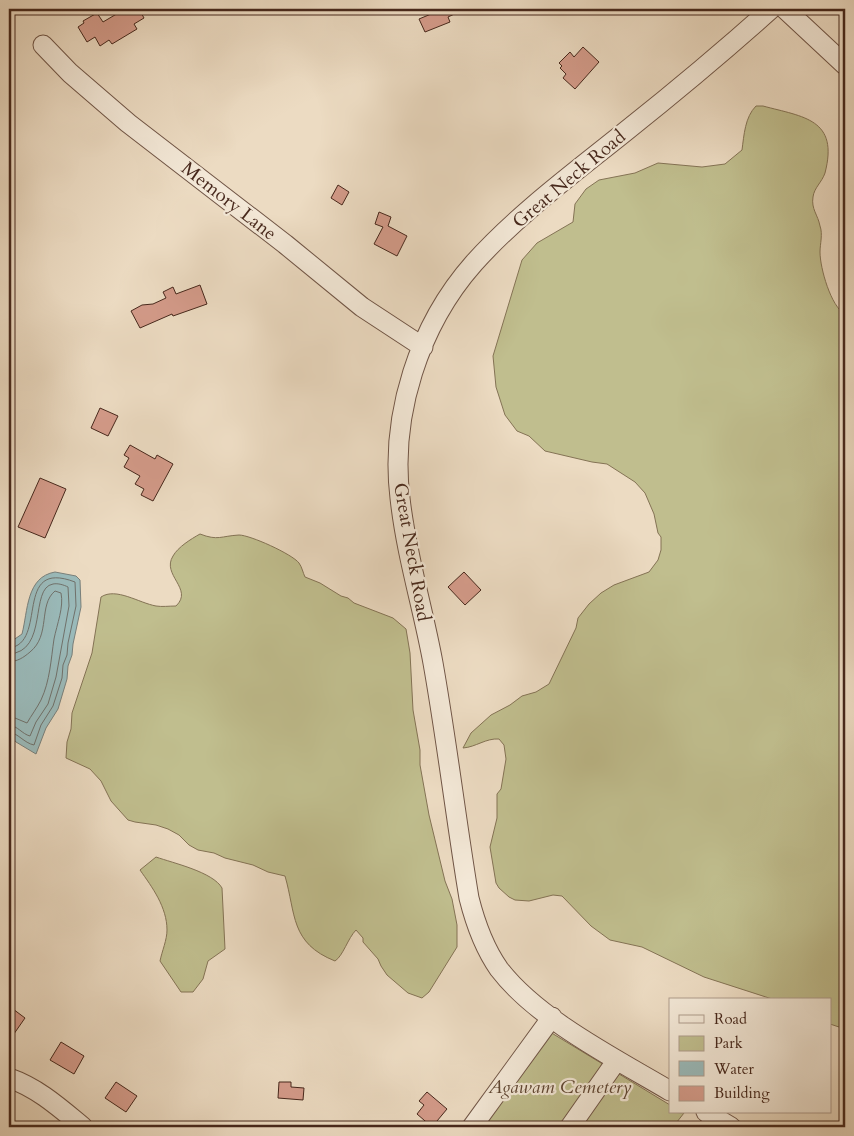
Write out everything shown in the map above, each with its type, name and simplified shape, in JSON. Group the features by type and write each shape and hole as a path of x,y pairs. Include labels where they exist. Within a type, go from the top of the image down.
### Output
{"street":[{"name":"Great Neck Road","path":"669,1090 617,1060 552,1017 518,990 490,954 479,928 469,898 432,658 406,537 399,494 398,456 400,431 410,380 423,347 444,305 475,262 501,236 551,192 709,63 771,9"},
{"path":"785,9 845,65"},
{"name":"Memory Lane","path":"43,45 70,73 128,123 285,244 362,307 423,347"},
{"path":"472,1127 552,1017"},
{"path":"570,1127 617,1060"},
{"path":"9,1078 29,1086 43,1095 83,1127"},
{"path":"709,1114 731,1127"}],"green space":[{"path":"756,106 763,106 804,118 815,123 827,141 828,155 825,173 816,188 813,205 821,229 820,252 824,277 835,304 845,314 845,1029 832,1025 832,998 770,998 704,977 642,947 610,940 591,926 562,896 553,895 529,901 515,900 509,897 496,883 490,847 497,818 497,794 501,789 506,759 504,745 499,739 494,739 463,748 471,733 491,715 522,696 536,692 549,684 576,628 578,618 589,604 614,585 649,572 658,560 661,550 661,537 658,533 654,514 645,493 635,482 607,464 545,451 529,436 517,431 505,415 496,387 493,356 522,260 537,243 573,222 575,204 586,189 599,180 635,173 658,163 702,167 725,164 742,150 744,132 752,110"},
{"path":"200,534 216,538 239,535 252,538 270,546 295,559 305,577 320,583 354,603 393,618 406,629 410,653 413,710 420,750 420,765 429,815 445,881 452,899 457,925 457,947 429,992 422,998 408,993 387,975 378,959 363,942 363,938 356,930 341,955 335,961 320,954 302,936 297,926 285,876 214,853 198,850 168,829 128,820 111,801 101,781 90,769 66,758 72,713 92,653 101,597 107,594 114,594 156,606 176,606 181,600 181,594 180,588 173,576 170,563 178,549"},
{"path":"156,857 202,873 217,882 222,888 225,949 208,961 203,979 193,992 181,992 160,961 166,938 166,922 162,905 140,870"},
{"name":"Agawam Cemetery","path":"550,1032 669,1104 669,1114 683,1114 673,1127 480,1127"}],"water":[{"path":"55,572 76,576 80,580 81,607 67,679 58,709 46,728 36,754 16,742 9,734 9,643 22,634 27,606 33,588 46,575"}],"building":[{"path":"125,9 139,9 144,18 134,24 137,29 112,44 109,40 100,46 95,37 87,42 78,27 84,23 83,21 97,13 103,22"},
{"path":"428,9 465,9 448,17 450,22 425,32 419,19 431,14"},
{"path":"583,47 599,62 575,89 563,78 566,74 560,68 562,66 559,63 570,52 574,57"},
{"path":"338,185 349,192 342,205 331,198"},
{"path":"379,212 391,217 388,226 407,236 397,256 374,244 383,227 375,224"},
{"path":"200,285 207,304 173,316 172,314 140,328 131,311 142,305 153,304 166,298 163,292 173,287 176,294"},
{"path":"100,408 118,416 108,436 91,428"},
{"path":"130,445 155,459 157,455 173,464 153,501 141,495 144,489 135,484 140,476 124,467 129,458 124,455"},
{"path":"40,478 66,489 45,538 18,527"},
{"path":"464,572 481,590 465,605 448,587"},
{"path":"9,1006 25,1018 9,1041"},
{"path":"61,1042 84,1056 74,1074 50,1060"},
{"path":"116,1082 137,1096 126,1112 105,1098"},
{"path":"279,1082 291,1082 291,1087 304,1088 303,1100 278,1098"},
{"path":"427,1092 447,1109 432,1127 417,1114 424,1105 419,1101"}]}
